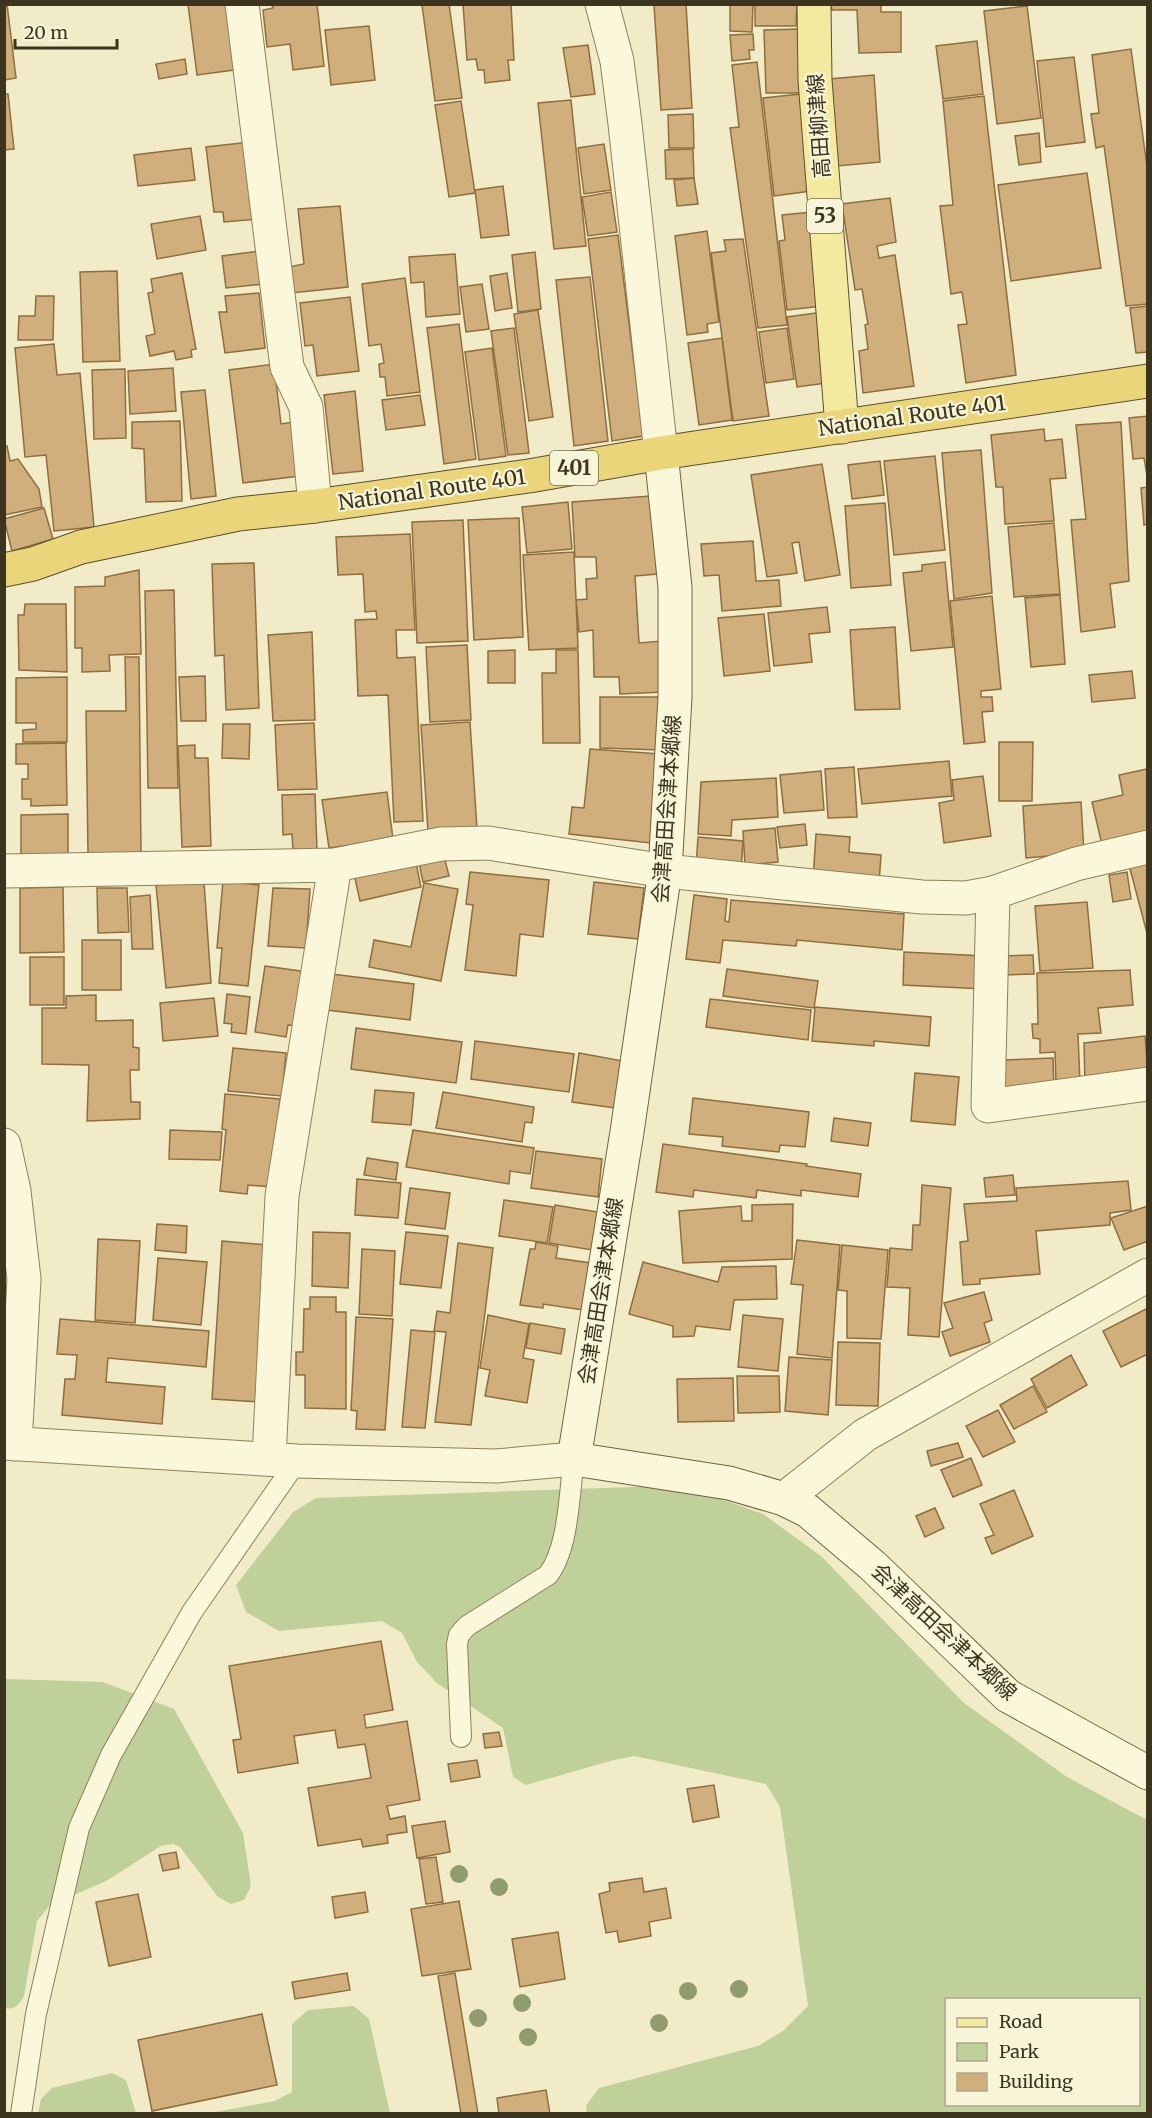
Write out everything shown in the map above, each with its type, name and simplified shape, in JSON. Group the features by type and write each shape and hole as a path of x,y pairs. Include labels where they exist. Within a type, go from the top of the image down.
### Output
{"highway":[{"name":"National Route 401","path":"4,570 33,564 81,547 238,514 315,506 529,476 661,453 1148,381"}],"main road":[{"name":"高田柳津線","path":"814,4 814,80 842,427"}],"street":[{"path":"242,4 287,367 306,407 315,506"},
{"name":"会津高田会津本郷線","path":"602,4 617,61 626,124 661,453 675,587 675,697 665,871 627,1132 574,1459 729,1484 784,1499 808,1511 873,1566 1008,1696 1148,1773"},
{"path":"4,871 336,865 441,844 488,843 665,871 922,897 966,898 993,893 1076,864 1148,847"},
{"path":"283,1459 282,1196 336,865"},
{"path":"993,893 988,1106 1148,1084"},
{"path":"4,1144 14,1191 24,1279 10,1443 283,1459 496,1466 574,1459"},
{"path":"784,1499 865,1435 1148,1275"}],"lane":[{"path":"21,2114 36,2014 79,1828 111,1755 192,1612 283,1459"},
{"path":"461,1737 457,1644 459,1635 467,1626 548,1575 556,1565 562,1548 574,1459"}],"green space":[{"path":"663,1486 710,1495 763,1514 821,1556 964,1703 1067,1777 1147,1820 1147,2113 587,2113 586,2106 599,2088 758,2046 783,2031 808,2006 780,1807 766,1784 634,1756 526,1785 513,1777 503,1728 437,1683 417,1662 402,1633 382,1621 279,1631 246,1612 236,1585 293,1512 316,1498"},
{"path":"5,1679 103,1682 174,1709 243,1833 251,1886 244,1900 231,1904 218,1897 180,1847 173,1844 161,1846 106,1881 49,1906 37,1921 24,1996 16,2006 11,2008 5,2008"},
{"path":"354,2006 369,2019 390,2113 210,2113 275,2101 292,2092 292,2024 308,2010"},
{"path":"112,2073 126,2080 136,2113 38,2113 41,2099 52,2088"}],"building":[{"path":"4,4 7,4 16,78 4,80"},
{"path":"188,4 234,4 234,70 197,75"},
{"path":"272,4 317,4 324,66 293,70 290,44 267,47 263,10 273,8"},
{"path":"449,4 462,98 435,101 422,5"},
{"path":"463,4 511,4 514,60 508,60 510,80 485,83 484,70 478,70 476,59 467,60"},
{"path":"686,4 692,108 661,110 654,5"},
{"path":"730,4 753,4 752,32 730,31"},
{"path":"755,4 797,4 796,26 755,26"},
{"path":"831,4 881,4 881,12 901,12 901,52 859,53 857,10 832,10"},
{"path":"1027,6 1041,118 997,124 984,11"},
{"path":"369,26 375,80 331,85 325,30"},
{"path":"798,29 800,93 766,93 764,30"},
{"path":"753,34 754,50 749,50 750,59 732,61 730,35"},
{"path":"977,41 983,94 943,99 936,46"},
{"path":"588,45 595,94 571,97 563,48"},
{"path":"1131,49 1148,174 1148,304 1126,306 1104,146 1096,148 1091,114 1099,113 1092,55"},
{"path":"1074,57 1085,142 1046,147 1037,61"},
{"path":"185,59 187,74 159,79 156,64"},
{"path":"757,62 787,325 758,328 730,128 739,127 732,65"},
{"path":"874,75 880,162 837,166 829,79"},
{"path":"4,94 8,94 14,149 4,150"},
{"path":"800,94 811,191 774,196 763,98"},
{"path":"984,96 1016,375 966,383 958,325 967,324 962,292 951,294 940,206 953,205 943,101"},
{"path":"571,100 586,246 554,249 538,103"},
{"path":"461,101 475,193 449,197 435,105"},
{"path":"693,114 694,148 669,148 668,115"},
{"path":"1039,133 1041,162 1019,165 1015,136"},
{"path":"250,142 259,219 224,222 223,212 214,212 206,147"},
{"path":"604,144 611,190 584,194 578,148"},
{"path":"191,148 195,180 138,186 134,155"},
{"path":"693,149 694,178 666,179 665,150"},
{"path":"1087,173 1101,268 1011,281 998,185"},
{"path":"694,178 698,204 677,206 674,180"},
{"path":"503,186 509,235 481,238 475,190"},
{"path":"611,192 617,232 588,236 582,197"},
{"path":"890,198 896,242 877,246 879,258 895,255 914,386 863,393 859,351 868,349 865,325 868,324 862,289 855,290 842,204"},
{"path":"340,206 348,287 291,293 288,267 304,264 298,209"},
{"path":"812,212 823,306 787,310 779,241 785,240 782,215"},
{"path":"200,216 206,250 157,259 151,224"},
{"path":"707,231 719,322 707,324 708,332 687,335 675,236"},
{"path":"618,235 643,436 612,441 588,239"},
{"path":"743,239 769,416 733,421 711,253 726,251 724,240"},
{"path":"260,251 264,284 226,288 222,256"},
{"path":"535,252 541,309 518,312 512,255"},
{"path":"455,254 460,314 426,317 424,282 411,283 409,257"},
{"path":"117,271 120,361 83,362 80,272"},
{"path":"182,273 196,349 191,350 192,357 176,360 174,351 150,356 146,336 155,334 148,293 153,292 151,279"},
{"path":"507,273 512,308 495,311 490,276"},
{"path":"590,277 608,441 574,446 556,280"},
{"path":"405,278 420,392 387,396 385,377 380,377 379,364 384,363 381,344 369,346 362,284"},
{"path":"482,284 489,329 466,332 460,287"},
{"path":"259,293 265,348 225,353 219,312 227,312 225,296"},
{"path":"36,296 54,296 53,340 18,340 19,316 35,316"},
{"path":"350,297 359,371 317,376 313,345 305,346 300,303"},
{"path":"1148,306 1148,352 1136,353 1130,308"},
{"path":"538,310 553,417 529,421 514,314"},
{"path":"823,312 833,382 797,387 787,317"},
{"path":"459,324 476,459 444,464 427,328"},
{"path":"514,328 529,453 508,455 491,331"},
{"path":"787,328 794,379 766,383 759,332"},
{"path":"722,338 732,420 699,425 688,343"},
{"path":"54,344 57,375 80,373 94,527 54,531 46,455 25,457 15,348"},
{"path":"492,348 506,456 479,460 465,352"},
{"path":"274,364 281,424 293,422 299,476 243,483 229,370"},
{"path":"173,368 176,411 130,414 128,371"},
{"path":"125,369 126,438 94,439 92,370"},
{"path":"205,390 216,496 191,499 181,392"},
{"path":"355,391 363,471 333,474 324,395"},
{"path":"420,395 425,425 386,430 382,400"},
{"path":"1148,416 1148,481 1144,458 1133,459 1129,418"},
{"path":"180,421 182,501 146,502 144,449 132,448 132,422"},
{"path":"1121,422 1129,581 1110,584 1115,627 1081,632 1071,520 1086,519 1076,425"},
{"path":"1044,429 1045,441 1062,439 1066,478 1050,479 1054,521 1005,524 1003,487 996,487 991,435"},
{"path":"7,446 10,461 18,459 39,489 42,507 4,515 4,447"},
{"path":"981,450 992,593 954,599 942,453"},
{"path":"935,456 945,550 894,555 884,461"},
{"path":"880,461 884,495 852,499 848,465"},
{"path":"822,464 840,575 805,581 799,542 792,543 797,573 767,577 751,475"},
{"path":"1148,487 1148,524 1144,525 1141,488"},
{"path":"650,496 657,574 635,576 639,643 662,641 663,692 620,694 619,677 594,677 593,630 579,632 576,600 587,599 586,579 597,578 596,557 575,557 572,502"},
{"path":"568,502 572,549 527,553 522,507"},
{"path":"885,503 891,585 851,588 845,506"},
{"path":"44,508 53,539 12,551 4,519"},
{"path":"519,518 523,637 474,640 468,520"},
{"path":"463,520 468,641 417,643 412,522"},
{"path":"1054,523 1060,594 1014,597 1008,527"},
{"path":"410,534 415,630 396,630 397,658 415,657 423,821 394,822 388,695 358,696 355,620 377,619 376,611 365,612 363,574 338,575 336,537"},
{"path":"753,541 756,581 779,580 781,606 722,611 719,575 704,576 701,544"},
{"path":"574,552 578,648 529,650 523,555"},
{"path":"945,562 953,647 911,651 903,573 922,571 922,565"},
{"path":"254,563 259,708 226,710 224,655 215,656 212,564"},
{"path":"139,570 141,654 109,655 110,671 82,672 82,648 75,648 75,587 105,586 105,577"},
{"path":"174,590 178,788 148,788 145,591"},
{"path":"1060,595 1065,664 1031,667 1025,598"},
{"path":"992,596 1001,689 981,691 981,697 992,697 993,711 982,712 985,742 964,744 950,601"},
{"path":"25,604 66,604 67,672 19,670 18,615 24,615"},
{"path":"827,607 830,632 809,634 812,662 774,666 768,613"},
{"path":"764,614 770,671 724,676 718,618"},
{"path":"895,627 900,709 855,710 850,630"},
{"path":"312,632 315,720 273,721 268,635"},
{"path":"467,645 471,720 430,722 426,647"},
{"path":"515,650 515,683 488,683 488,651"},
{"path":"556,650 578,650 580,743 543,743 542,673 556,673"},
{"path":"125,657 139,657 141,853 88,853 86,711 126,711"},
{"path":"1132,671 1135,698 1092,702 1089,675"},
{"path":"205,676 206,721 181,721 179,677"},
{"path":"67,677 67,742 23,742 23,730 36,729 36,723 16,723 16,678"},
{"path":"600,697 661,697 660,750 600,748"},
{"path":"470,722 477,829 428,832 421,725"},
{"path":"314,723 317,789 278,790 275,725"},
{"path":"223,724 250,724 249,759 222,758"},
{"path":"999,742 1033,742 1032,801 999,801"},
{"path":"66,743 67,805 31,806 31,799 22,799 22,779 28,779 28,764 16,764 16,744"},
{"path":"195,745 195,758 208,758 211,846 182,847 178,746"},
{"path":"590,749 660,754 651,843 569,834 572,807 584,808"},
{"path":"949,761 952,796 862,804 858,769"},
{"path":"854,767 857,817 828,818 825,769"},
{"path":"1147,769 1148,838 1103,849 1092,802 1123,795 1119,775"},
{"path":"821,771 824,810 784,813 780,775"},
{"path":"983,776 991,836 944,843 939,803 954,800 952,780"},
{"path":"776,778 778,817 732,820 731,836 698,834 701,782"},
{"path":"387,792 393,839 329,848 322,800"},
{"path":"315,794 317,850 293,851 292,834 283,835 282,795"},
{"path":"1081,802 1084,853 1026,858 1023,806"},
{"path":"68,814 68,857 21,857 21,815"},
{"path":"805,824 807,845 780,848 777,827"},
{"path":"775,828 778,862 745,865 743,831"},
{"path":"816,834 850,837 849,852 881,855 879,884 813,879"},
{"path":"698,837 743,841 741,871 696,867"},
{"path":"443,852 449,876 423,882 418,858"},
{"path":"415,858 421,887 360,901 353,869"},
{"path":"1148,861 1148,937 1129,865"},
{"path":"470,872 549,880 543,937 520,934 516,976 465,970 473,905 466,904"},
{"path":"1127,872 1131,899 1113,902 1109,875"},
{"path":"223,881 259,885 248,986 219,983 222,948 217,948"},
{"path":"204,882 211,983 166,988 156,885"},
{"path":"594,882 644,888 638,939 588,934"},
{"path":"424,883 458,889 441,981 369,967 374,940 411,947"},
{"path":"63,887 64,952 20,953 20,888"},
{"path":"97,888 127,888 129,932 98,933"},
{"path":"273,888 310,889 306,948 268,946"},
{"path":"150,895 153,949 132,949 130,897"},
{"path":"694,895 727,899 725,921 729,922 731,900 904,914 902,950 797,940 796,946 723,940 720,963 686,959"},
{"path":"1087,902 1093,968 1040,971 1035,906"},
{"path":"82,940 121,940 121,990 82,990"},
{"path":"904,952 985,956 984,989 903,985"},
{"path":"1033,955 1034,974 1003,975 1002,956"},
{"path":"30,957 64,957 64,1005 30,1005"},
{"path":"265,966 307,972 299,1026 288,1025 286,1037 255,1032"},
{"path":"727,969 818,981 814,1008 723,996"},
{"path":"1130,970 1133,1005 1098,1008 1101,1033 1078,1034 1080,1083 1056,1083 1055,1052 1040,1053 1040,1039 1033,1038 1032,1024 1038,1024 1037,973"},
{"path":"331,974 414,984 410,1020 327,1010"},
{"path":"227,994 250,997 246,1034 231,1032 232,1024 224,1023"},
{"path":"96,995 96,1021 133,1020 133,1047 139,1048 139,1070 130,1070 131,1102 140,1102 140,1119 87,1121 89,1065 42,1064 42,1008 66,1008 66,996"},
{"path":"214,998 218,1036 163,1041 160,1003"},
{"path":"710,999 811,1010 808,1040 706,1027"},
{"path":"815,1007 931,1017 929,1046 874,1041 874,1046 812,1041"},
{"path":"356,1028 462,1042 456,1083 351,1069"},
{"path":"1145,1036 1148,1073 1085,1083 1084,1043"},
{"path":"475,1041 574,1054 569,1092 471,1079"},
{"path":"233,1048 286,1053 282,1096 228,1091"},
{"path":"579,1053 623,1061 615,1108 572,1102"},
{"path":"1053,1058 1054,1091 1004,1093 1003,1060"},
{"path":"915,1073 959,1077 955,1125 911,1121"},
{"path":"375,1090 414,1093 411,1125 372,1122"},
{"path":"443,1092 534,1107 532,1123 525,1122 522,1142 436,1128"},
{"path":"225,1094 280,1099 272,1187 248,1185 247,1194 220,1191 226,1130 222,1129"},
{"path":"693,1098 809,1112 805,1147 780,1145 779,1152 722,1146 723,1137 689,1134"},
{"path":"834,1118 871,1123 868,1146 831,1141"},
{"path":"170,1130 222,1132 220,1160 169,1159"},
{"path":"413,1130 534,1148 530,1174 510,1171 509,1184 406,1167"},
{"path":"663,1144 861,1174 858,1197 801,1190 801,1196 757,1190 756,1198 694,1190 693,1197 656,1192"},
{"path":"536,1151 602,1159 598,1197 531,1188"},
{"path":"367,1158 398,1163 396,1180 364,1175"},
{"path":"1013,1175 1015,1195 986,1197 984,1178"},
{"path":"357,1179 401,1183 398,1218 355,1215"},
{"path":"1128,1181 1131,1210 1110,1213 1110,1225 1036,1231 1040,1274 980,1279 980,1284 963,1285 960,1242 968,1241 964,1204 1017,1201 1016,1188"},
{"path":"922,1185 951,1188 939,1337 908,1335 910,1288 887,1287 890,1248 912,1250 913,1225 920,1225"},
{"path":"410,1188 450,1193 445,1229 405,1224"},
{"path":"504,1200 553,1207 547,1243 499,1236"},
{"path":"793,1204 792,1259 683,1263 679,1211 741,1206 742,1221 752,1221 752,1205"},
{"path":"555,1205 598,1212 592,1250 549,1243"},
{"path":"1148,1206 1148,1241 1124,1250 1111,1218"},
{"path":"157,1224 187,1226 186,1253 155,1250"},
{"path":"313,1232 350,1233 348,1288 312,1286"},
{"path":"406,1232 448,1236 441,1288 400,1284"},
{"path":"98,1239 140,1241 135,1323 95,1320"},
{"path":"797,1240 840,1245 832,1358 797,1354 803,1285 791,1284"},
{"path":"222,1241 267,1245 259,1402 212,1399"},
{"path":"536,1242 558,1246 556,1258 591,1263 583,1310 543,1304 543,1308 520,1305 530,1249 535,1249"},
{"path":"458,1243 493,1248 471,1425 435,1422 446,1332 434,1331 437,1311 450,1313"},
{"path":"842,1245 888,1250 881,1339 847,1338 847,1291 838,1290"},
{"path":"362,1249 395,1251 392,1316 359,1314"},
{"path":"158,1258 207,1262 201,1325 153,1320"},
{"path":"643,1262 718,1282 722,1267 776,1266 777,1299 734,1300 730,1330 696,1326 694,1336 673,1337 673,1326 629,1314"},
{"path":"984,1292 992,1320 984,1323 990,1342 950,1356 942,1332 953,1328 944,1303"},
{"path":"310,1297 336,1297 336,1312 346,1312 346,1409 305,1408 305,1375 296,1375 296,1352 303,1352 304,1309 310,1309"},
{"path":"1148,1308 1148,1354 1121,1367 1103,1331"},
{"path":"488,1315 529,1324 523,1358 534,1360 527,1403 485,1396 490,1370 480,1368"},
{"path":"743,1315 783,1319 778,1371 738,1367"},
{"path":"356,1317 393,1319 385,1430 356,1429 357,1411 351,1410"},
{"path":"60,1319 209,1331 206,1367 108,1358 106,1382 165,1387 162,1424 62,1415 65,1379 75,1379 77,1355 57,1354"},
{"path":"530,1323 565,1329 561,1354 526,1348"},
{"path":"411,1330 435,1332 425,1428 402,1427"},
{"path":"838,1342 880,1343 878,1406 836,1405"},
{"path":"1071,1355 1087,1385 1047,1408 1031,1379"},
{"path":"789,1357 832,1360 828,1415 785,1411"},
{"path":"737,1376 779,1376 780,1412 738,1413"},
{"path":"733,1378 734,1421 678,1422 677,1379"},
{"path":"1033,1386 1047,1412 1014,1429 1000,1405"},
{"path":"998,1410 1015,1442 983,1457 966,1426"},
{"path":"958,1443 963,1457 931,1466 927,1451"},
{"path":"971,1458 982,1485 953,1497 941,1470"},
{"path":"1014,1490 1033,1536 992,1554 985,1538 994,1535 980,1504"},
{"path":"935,1508 944,1528 925,1537 916,1516"},
{"path":"381,1641 393,1710 364,1715 366,1728 407,1721 420,1800 387,1806 390,1819 405,1816 407,1832 387,1835 388,1843 363,1847 361,1839 318,1846 308,1788 371,1778 365,1744 338,1748 335,1730 294,1736 298,1763 238,1773 233,1740 241,1739 229,1666"},
{"path":"499,1732 502,1746 485,1748 483,1734"},
{"path":"477,1760 480,1777 451,1782 448,1764"},
{"path":"714,1785 719,1817 693,1822 687,1789"},
{"path":"445,1821 450,1852 417,1858 412,1826"},
{"path":"176,1852 179,1868 163,1871 159,1855"},
{"path":"436,1857 443,1902 426,1904 419,1859"},
{"path":"642,1878 644,1892 666,1888 671,1918 649,1922 651,1936 619,1942 617,1931 606,1933 599,1894 610,1891 609,1883"},
{"path":"365,1892 368,1912 335,1918 332,1897"},
{"path":"138,1894 151,1957 109,1966 96,1902"},
{"path":"459,1901 471,1969 422,1976 411,1909"},
{"path":"558,1932 565,1979 520,1987 512,1939"},
{"path":"347,1973 350,1990 295,1999 292,1982"},
{"path":"455,1973 478,2114 461,2114 438,1976"},
{"path":"262,2014 277,2085 152,2111 138,2040"},
{"path":"546,2090 550,2114 499,2114 497,2098"}]}
